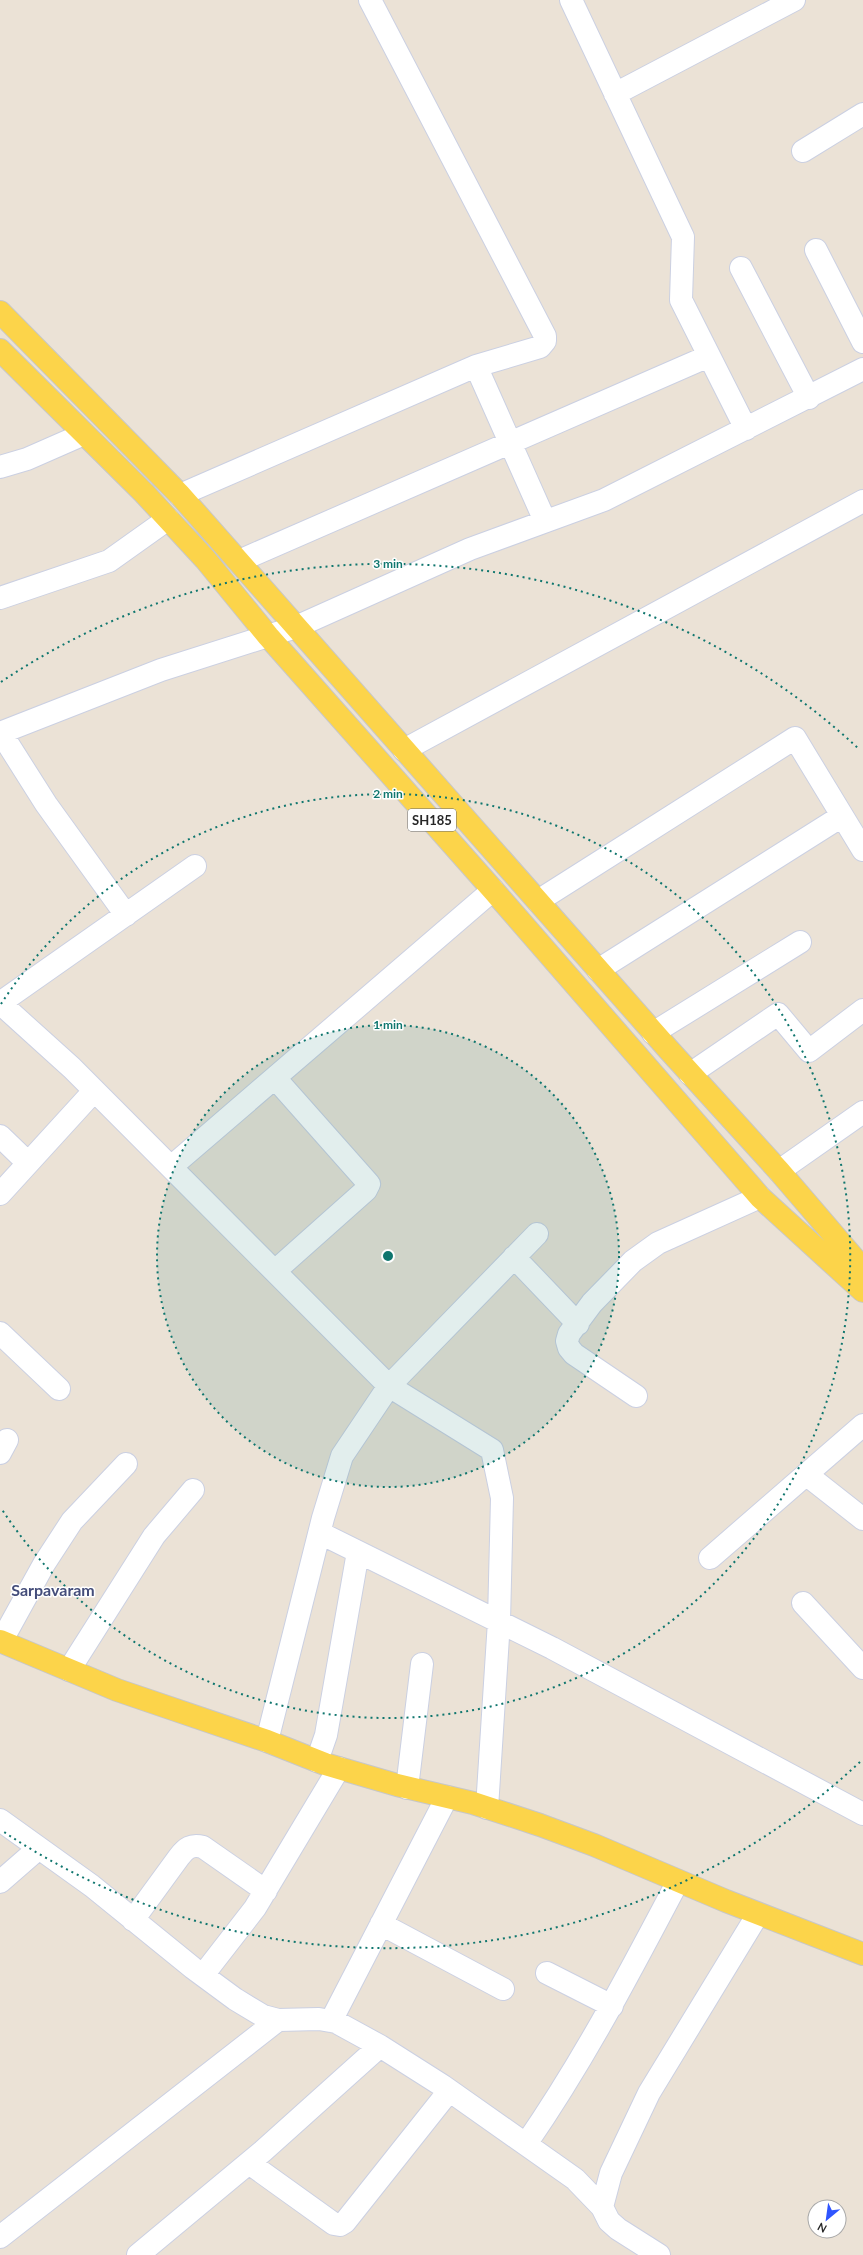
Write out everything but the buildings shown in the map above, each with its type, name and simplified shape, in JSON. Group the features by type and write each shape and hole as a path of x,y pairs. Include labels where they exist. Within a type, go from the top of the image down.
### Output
{"main road":[{"name":"SH185","path":"0,312 180,495 690,1074 779,1171 863,1269"},
{"name":"SH185","path":"0,350 168,519 205,559 268,636 494,890 760,1197 863,1291"},
{"path":"1,1642 117,1690 267,1740 317,1761 407,1788 487,1808 594,1845 758,1914 863,1954"}],"street":[{"path":"180,495 476,366 540,346 545,341 545,336 370,0"},
{"path":"571,0 683,237 681,300 746,429"},
{"path":"616,94 794,0"},
{"path":"803,151 863,114"},
{"path":"816,250 863,342"},
{"path":"741,268 810,398"},
{"path":"238,562 709,356"},
{"path":"476,366 545,521"},
{"path":"126,915 46,804 0,733 161,670 296,627 470,549 604,500 810,398 863,369"},
{"path":"0,467 27,459 84,434"},
{"path":"404,750 863,501"},
{"path":"0,598 109,561 168,519"},
{"path":"538,901 794,738 863,850"},
{"path":"598,970 842,816"},
{"path":"195,866 0,1003 94,1091 389,1386 492,1450 502,1498 499,1622 487,1808"},
{"path":"171,1168 494,890"},
{"path":"654,1033 800,942"},
{"path":"690,1074 778,1014 809,1051 863,1010"},
{"path":"275,1078 367,1179 369,1184 366,1190 275,1272"},
{"path":"0,1194 94,1091"},
{"path":"779,1171 863,1112"},
{"path":"0,1136 28,1163"},
{"path":"636,1396 574,1354 569,1348 569,1334 578,1324 592,1303 633,1261 658,1243 760,1197"},
{"path":"267,1740 320,1533 342,1456 389,1386 537,1234"},
{"path":"514,1257 578,1324"},
{"path":"0,1333 59,1389"},
{"path":"710,1558 807,1475 863,1424"},
{"path":"1,1642 44,1564 72,1521 126,1464"},
{"path":"807,1475 863,1519"},
{"path":"69,1670 154,1536 193,1490"},
{"path":"320,1533 552,1648 863,1814"},
{"path":"317,1761 326,1735 358,1552"},
{"path":"803,1603 863,1668"},
{"path":"407,1788 422,1664"},
{"path":"203,1974 266,1890 339,1768"},
{"path":"331,2021 447,1797"},
{"path":"0,1820 92,1886 133,1920 235,1999 263,2016 278,2020 331,2021 380,2046 449,2091 574,2178 602,2207 609,2221 654,2254"},
{"path":"133,1920 179,1857 186,1849 194,1845 203,1847 266,1890"},
{"path":"0,1882 39,1848"},
{"path":"526,2144 573,2074 612,2006 678,1881"},
{"path":"602,2207 611,2173 649,2093 758,1914"},
{"path":"381,1924 503,1989"},
{"path":"547,1973 612,2006"},
{"path":"0,2237 278,2020"},
{"path":"138,2255 249,2163 380,2046"},
{"path":"249,2163 334,2224 340,2225 345,2222 449,2091"}],"district":[{"name":"Sarpavaram","path":"53,1590"}]}
